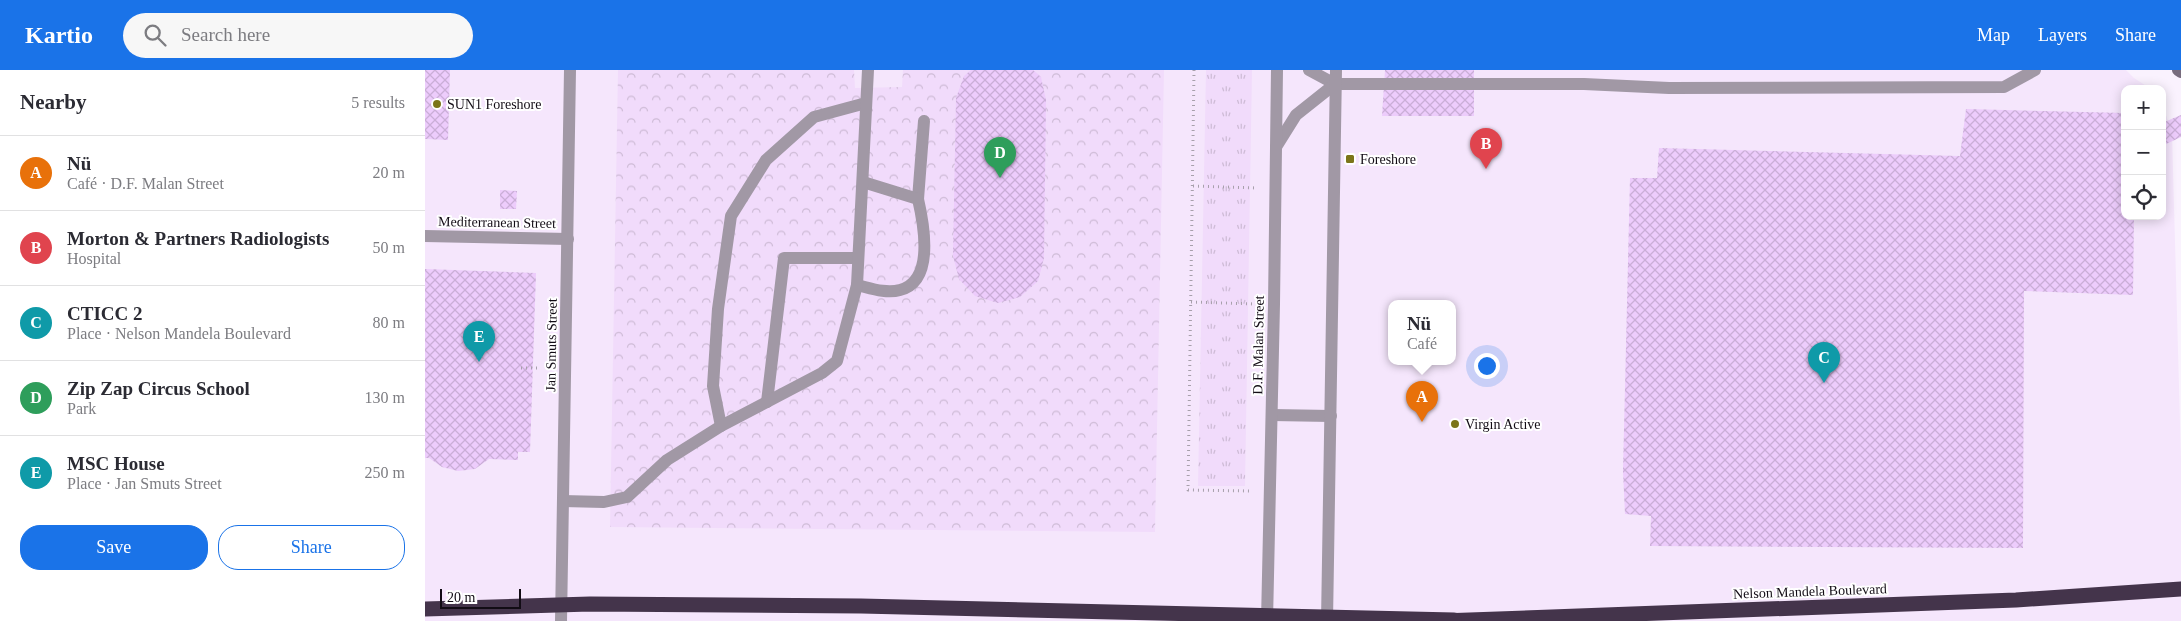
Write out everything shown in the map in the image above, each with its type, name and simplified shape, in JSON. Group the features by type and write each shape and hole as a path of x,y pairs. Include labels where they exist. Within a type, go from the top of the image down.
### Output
{"highway":[{"name":"Nelson Mandela Boulevard","path":"1441,621 2016,600 2181,589"},
{"path":"425,609 590,604 861,606 1454,620"}],"street":[{"name":"Jan Smuts Street","path":"561,621 570,70"},
{"path":"563,501 604,502 627,497 667,460 721,426 823,373 837,361 857,285 868,70"},
{"name":"D.F. Malan Street","path":"1267,621 1277,70"},
{"path":"1309,70 1335,84 1511,83 1678,88 2004,87 2035,70"},
{"path":"1327,621 1336,70"},
{"path":"1511,70 1511,83"},
{"path":"1276,147 1296,115 1335,84"},
{"path":"721,426 713,386 718,309 731,216 765,160 813,117 866,103"},
{"path":"857,285 877,290 900,290 918,278 924,262 923,221 918,199 924,121"},
{"path":"863,182 918,199"},
{"name":"Mediterranean Street","path":"425,236 568,239"},
{"path":"767,402 784,258 859,258"},
{"path":"1272,415 1331,416"}],"path":[{"path":"1194,70 1188,490 1269,492"},
{"path":"1193,186 1275,188"},
{"path":"1191,302 1274,304"},
{"path":"521,368 539,368"}],"shaded area":[{"path":"425,70 2126,70 2145,85 2121,85 2121,220 2166,220 2166,115 2172,133 2181,459 2181,621 425,621"}],"green space":[{"path":"618,70 854,70 855,88 902,87 903,70 1164,70 1155,532 610,527"},
{"path":"1206,70 1252,70 1245,486 1198,486"}],"building":[{"name":"SUN1 Foreshore","path":"425,70 450,70 448,140 425,139"},
{"path":"971,70 1033,70 1041,77 1046,100 1044,258 1038,281 1020,297 998,303 975,296 959,279 953,256 956,98 964,76"},
{"path":"1385,70 1474,70 1474,116 1382,116"},
{"path":"1966,109 2121,113 2121,220 2134,220 2133,295 2024,291 2023,548 1650,546 1651,516 1625,514 1623,471 1630,178 1657,178 1659,148 1960,156"},
{"path":"2181,115 2181,137 2166,144 2166,130 2166,121"},
{"path":"500,190 517,191 516,209 500,209"},
{"path":"425,269 536,273 530,452 518,452 518,460 489,459 475,469 458,471 442,467 429,458 425,458"}],"place":[{"name":"SUN1 Foreshore","path":"437,104"},
{"name":"Foreshore","path":"1350,159"},
{"name":"Morton & Partners Radiologists","path":"1486,169"},
{"name":"Zip Zap Circus School","path":"1000,178"},
{"name":"MSC House","path":"479,362"},
{"name":"CTICC 2","path":"1824,383"},
{"name":"Nü","path":"1422,422"},
{"name":"Virgin Active","path":"1455,424"}]}
